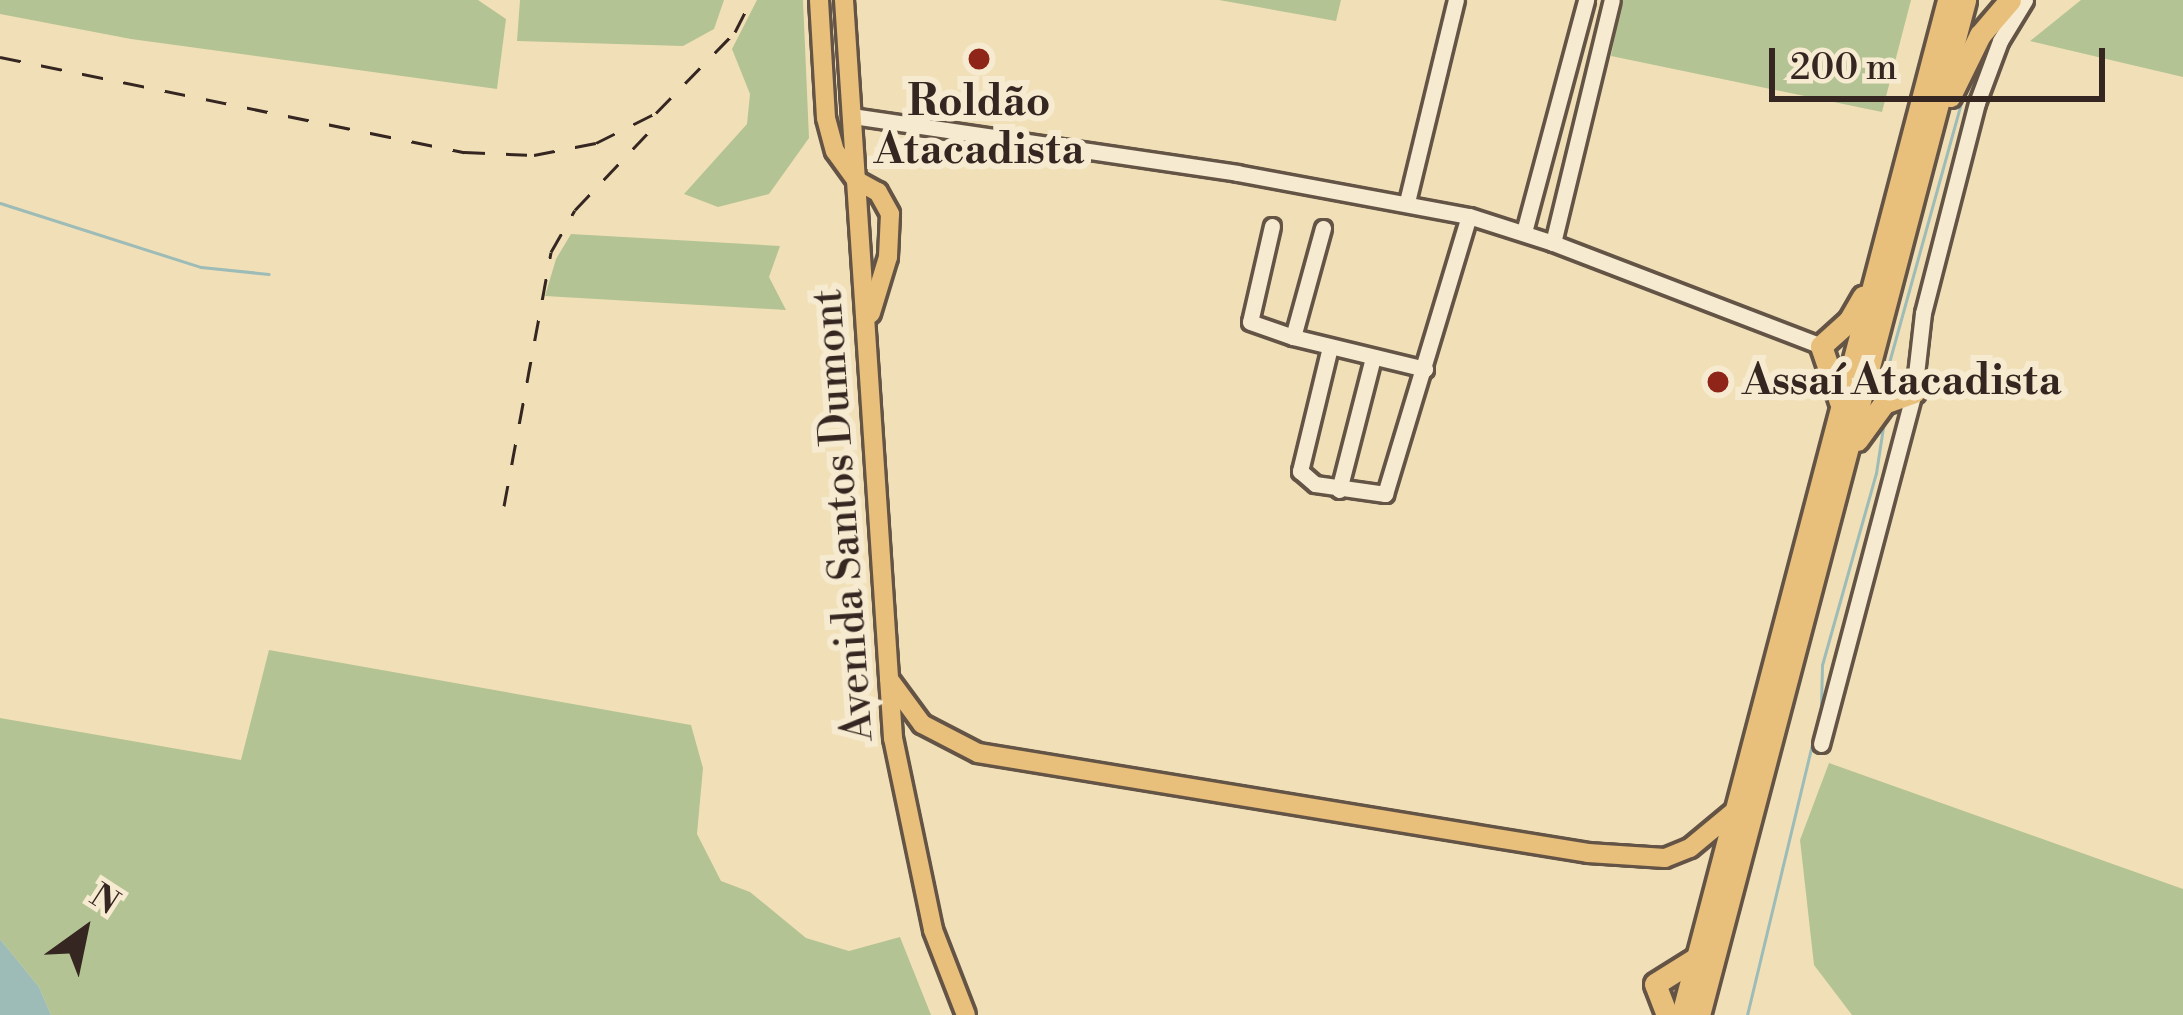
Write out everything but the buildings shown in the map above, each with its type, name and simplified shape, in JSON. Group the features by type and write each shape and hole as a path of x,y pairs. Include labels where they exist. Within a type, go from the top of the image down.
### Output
{"highway":[{"path":"1682,1015 1948,0"},
{"path":"1700,1015 1965,0"},
{"path":"1926,145 1980,35 2010,0"},
{"path":"1841,408 1834,374 1821,346 1849,321 1876,272"},
{"path":"1844,461 1877,410 1896,395 1914,392"},
{"path":"1666,1015 1655,984 1699,956"}],"main road":[{"path":"819,0 826,118 835,151 856,180 878,192 890,214 888,256 868,323"},
{"name":"Avenida Santos Dumont","path":"844,0 889,680 904,806 933,930 966,1015"},
{"path":"889,680 922,724 950,743 978,753 1588,853 1648,860 1678,854 1737,809"}],"street":[{"path":"1407,202 1456,0"},
{"path":"1524,232 1586,0"},
{"path":"1553,243 1612,0"},
{"path":"1821,743 1914,392 1923,313 1977,103 2000,41 2025,0"},
{"path":"1567,71 1594,77"},
{"path":"852,116 1407,202 1468,216 1524,232 1821,346"},
{"path":"1550,137 1577,144"},
{"path":"1330,347 1300,471 1315,484 1385,494 1468,216"},
{"path":"1272,226 1250,322 1425,369"},
{"path":"1293,337 1323,228"},
{"path":"1339,490 1373,358"}],"green space":[{"path":"0,0 478,0 506,19 497,89 131,39 0,14"},
{"path":"520,0 724,0 714,29 683,46 517,41"},
{"path":"757,0 803,0 809,138 769,194 718,207 684,194 747,124 750,94 732,49"},
{"path":"1219,0 1341,0 1336,21"},
{"path":"1622,0 1911,0 1882,112 1611,56"},
{"path":"2081,0 2183,0 2183,77 2030,41"},
{"path":"571,234 780,246 769,277 786,310 545,296 556,259"},
{"path":"269,650 691,725 703,768 697,834 721,881 750,892 806,938 849,951 900,937 931,1015 51,1015 39,987 0,939 0,718 241,760"},
{"path":"1829,763 2183,889 2183,1015 1852,1015 1814,965 1800,840"}],"water":[{"path":"0,939 39,987 51,1015 0,1015"}],"waterway":[{"path":"1880,395 1964,92"},
{"path":"0,203 201,267 269,274"},
{"path":"1747,1015 1821,706 1822,665 1876,473 1885,414"}],"railway":[{"path":"0,57 464,152 534,155 596,143 656,113 735,32 751,0"},
{"path":"504,506 551,252 575,210 661,119"}],"place":[{"name":"Roldão Atacadista","path":"979,59"},
{"name":"Assaí Atacadista","path":"1718,382"}]}
